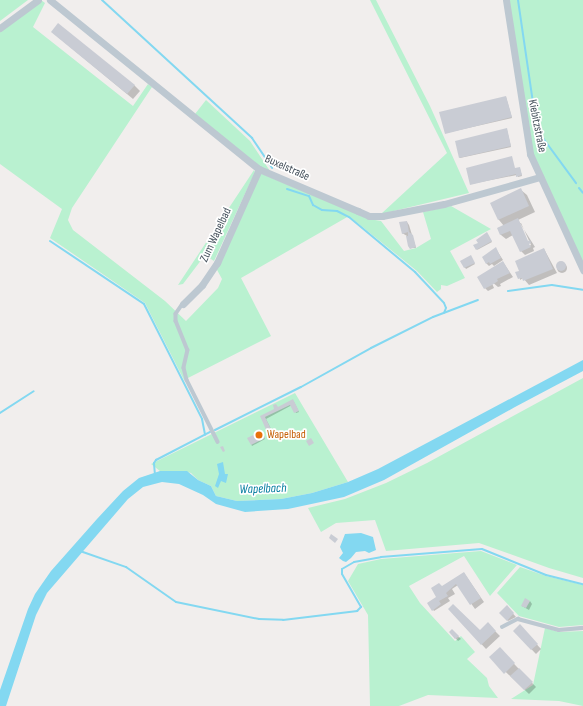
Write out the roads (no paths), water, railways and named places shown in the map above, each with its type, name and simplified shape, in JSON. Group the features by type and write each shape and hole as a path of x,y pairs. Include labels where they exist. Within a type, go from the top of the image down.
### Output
{"street":[{"path":"0,28 38,0"},
{"name":"Buxelstraße","path":"50,0 259,169 370,216 382,216 444,204 540,177"},
{"name":"Kiebitzstraße","path":"506,0 530,154 583,270"},
{"name":"Zum Wapelbad","path":"183,304 202,285 217,263 259,169"}],"lane":[{"path":"183,304 176,314 176,321 188,350 184,368 187,380 218,442"},
{"path":"502,627 518,619 559,630 583,628"}],"water":[{"path":"583,360 583,371 384,480 344,497 288,509 245,512 216,504 203,495 179,484 162,482 143,487 128,499 47,593 36,615 6,706 0,706 0,690 28,609 35,594 51,571 97,519 123,491 139,478 160,471 187,471 198,480 211,486 216,496 237,501 281,499 312,493 348,482 378,469"},
{"path":"223,462 225,474 228,474 226,483 221,481 218,488 215,486 219,474 217,464"},
{"path":"361,533 373,537 376,550 369,553 365,551 356,552 346,562 339,558 343,553 340,547 345,534"}],"waterway":[{"path":"102,0 252,138 272,168"},
{"path":"518,0 537,130 576,183"},
{"path":"579,188 583,193"},
{"path":"287,189 309,196 313,205 322,210 337,211 349,217 415,272 444,303 446,308 444,313"},
{"path":"50,241 144,304 202,419 205,435"},
{"path":"508,291 552,285 583,290"},
{"path":"215,430 301,387 371,348 433,317 478,300"},
{"path":"0,413 34,391"},
{"path":"155,475 154,463 156,460 210,432"},
{"path":"80,551 126,567 176,602 259,619 283,620 357,611 361,607 342,574 342,569 354,562 381,557 482,549 546,575 583,584"}],"place":[{"name":"Wapelbad","path":"259,435"}],"water label":[{"name":"Wapelbach","path":"263,489"}]}
